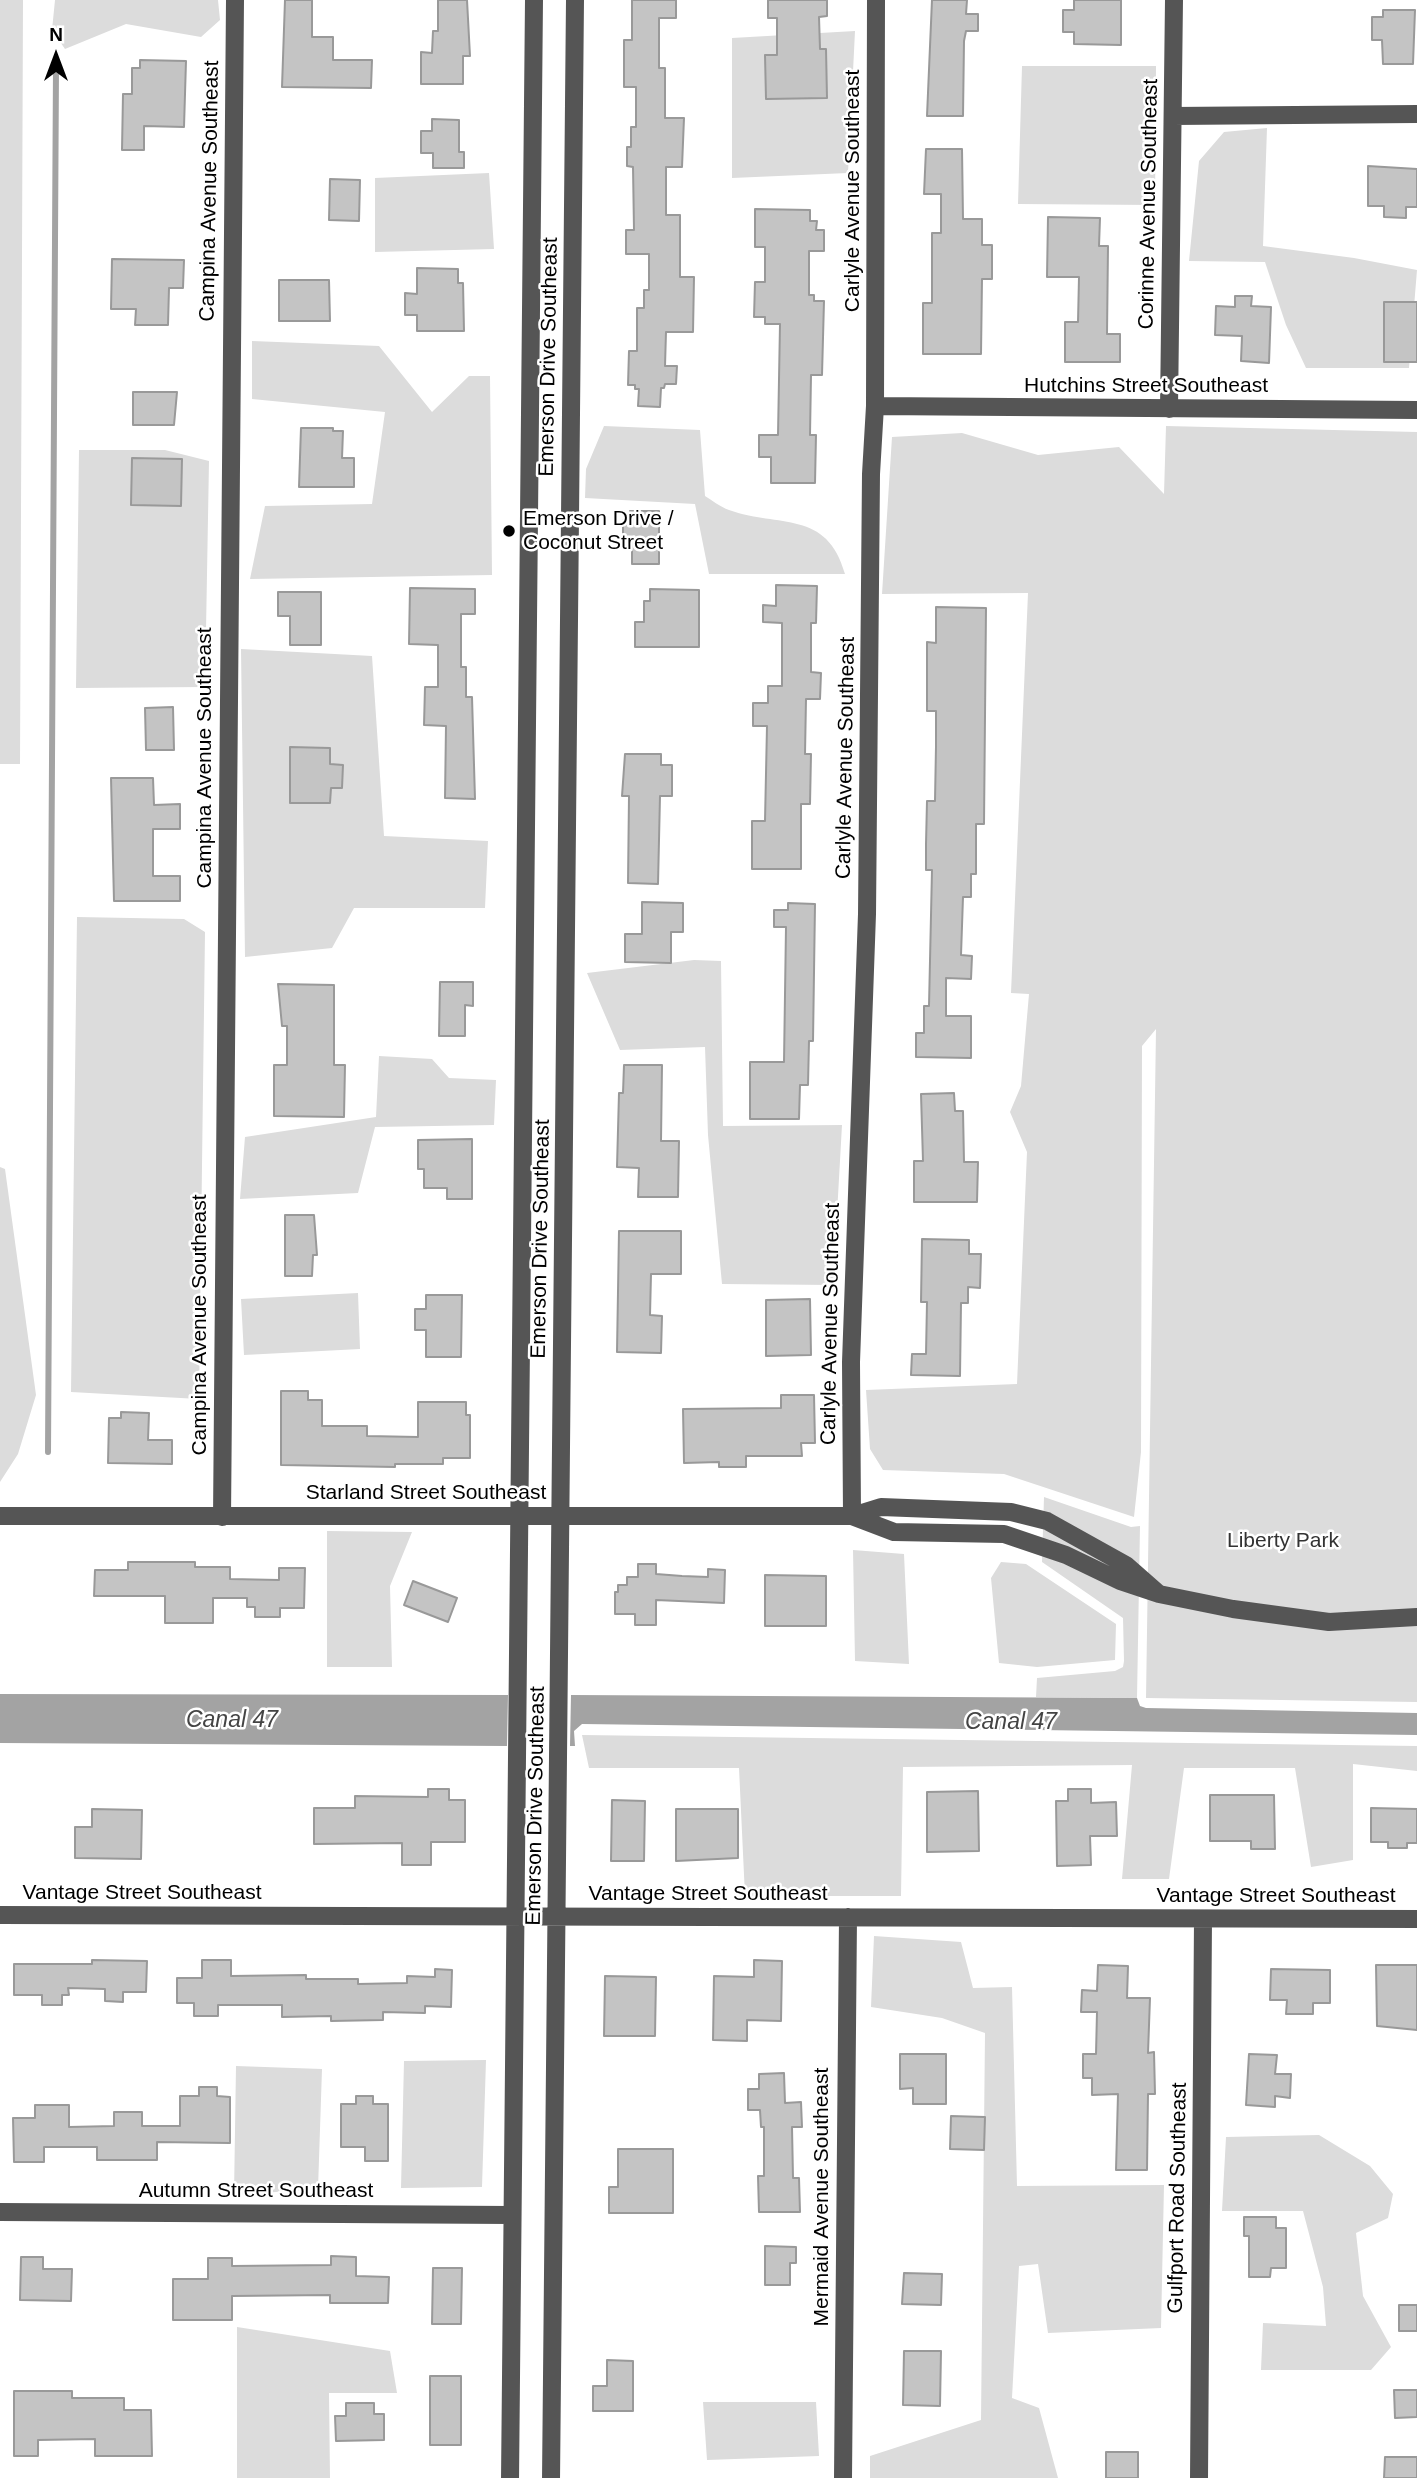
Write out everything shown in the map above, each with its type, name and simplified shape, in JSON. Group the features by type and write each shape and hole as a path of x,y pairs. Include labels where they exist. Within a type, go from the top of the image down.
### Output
{"street":[{"name":"Campina Avenue Southeast","path":"222,1517 235,0"},
{"name":"Emerson Drive Southeast","path":"510,2478 534,0"},
{"name":"Emerson Drive Southeast","path":"551,2478 575,0"},
{"name":"Carlyle Avenue Southeast","path":"852,1516 851,1362 867,914 871,474 875,406 876,0"},
{"name":"Corinne Avenue Southeast","path":"1169,410 1174,0"},
{"path":"1173,116 1417,114"},
{"name":"Hutchins Street Southeast","path":"875,406 1417,410"},
{"name":"Starland Street Southeast","path":"0,1516 852,1516 881,1507 1011,1512 1047,1521 1126,1565 1159,1594"},
{"name":"Starland Street Southeast","path":"852,1516 894,1532 1004,1534 1066,1555 1120,1581 1159,1594 1233,1609 1329,1622 1417,1617"},
{"name":"Vantage Street Southeast","path":"0,1915 1417,1919"},
{"name":"Mermaid Avenue Southeast","path":"843,2478 848,1917"},
{"name":"Gulfport Road Southeast","path":"1199,2478 1203,1919"},
{"name":"Autumn Street Southeast","path":"0,2212 511,2215"}],"green space":[{"path":"0,0 23,0 20,764 0,764"},
{"path":"55,0 218,0 220,20 201,37 126,24 65,49 52,30"},
{"path":"855,31 848,173 732,178 732,38"},
{"path":"1022,66 1156,66 1155,205 1018,204"},
{"path":"1267,128 1263,246 1354,258 1417,270 1409,368 1306,368 1286,325 1265,262 1189,261 1199,161 1224,132"},
{"path":"489,173 494,249 375,252 375,178"},
{"path":"252,341 379,346 432,412 469,376 490,376 492,575 250,579 265,506 372,504 385,412 252,399"},
{"path":"604,426 700,430 705,496 729,510 799,524 814,530 826,539 837,553 845,574 709,574 695,504 585,498 586,469"},
{"name":"Liberty Park","path":"1166,426 1417,432 1417,1702 1146,1698 1156,1029 1142,1046 1141,1452 1134,1517 1004,1474 883,1470 870,1449 866,1390 1017,1384 1027,1152 1010,1112 1021,1086 1029,994 1011,993 1028,593 882,594 892,437 962,433 1038,455 1119,447 1164,494"},
{"path":"79,450 165,450 209,461 205,687 76,688"},
{"path":"241,649 372,656 384,836 488,841 485,908 354,908 332,948 245,957"},
{"path":"77,917 184,919 205,932 199,1399 71,1392"},
{"path":"694,960 721,961 723,1126 842,1125 833,1285 722,1284 708,1135 705,1047 620,1050 587,973"},
{"path":"379,1056 432,1059 449,1078 496,1080 494,1125 375,1127 358,1193 240,1199 245,1137 376,1117"},
{"path":"0,1167 5,1169 36,1395 18,1454 0,1482"},
{"path":"358,1293 360,1349 244,1355 241,1299"},
{"path":"1044,1497 1131,1527 1140,1526 1137,1698 1036,1697 1037,1678 1115,1671 1123,1667 1124,1661 1123,1618 1042,1562"},
{"path":"327,1531 412,1532 390,1586 392,1667 327,1667"},
{"path":"853,1550 904,1554 909,1664 855,1661"},
{"path":"1001,1562 1026,1564 1116,1624 1115,1660 1037,1667 999,1663 991,1578"},
{"path":"582,1735 1417,1746 1417,1771 1353,1764 1353,1860 1311,1867 1295,1768 1184,1768 1169,1879 1122,1879 1132,1765 903,1767 901,1896 745,1896 739,1768 589,1768"},
{"path":"874,1936 961,1942 973,1988 1012,1987 1017,2186 1164,2185 1161,2328 1048,2333 1038,2264 1019,2266 1012,2398 1039,2408 1058,2478 870,2478 870,2456 981,2420 985,2033 942,2018 871,2007"},
{"path":"486,2060 482,2187 401,2188 404,2061"},
{"path":"236,2066 322,2069 318,2189 234,2195"},
{"path":"1319,2135 1370,2166 1393,2194 1388,2218 1356,2233 1363,2296 1391,2347 1371,2370 1261,2370 1263,2323 1326,2326 1323,2287 1303,2211 1222,2211 1226,2137"},
{"path":"237,2327 390,2351 397,2393 329,2393 330,2478 237,2478"},
{"path":"703,2402 816,2402 819,2456 707,2460"}],"water":[{"name":"Canal 47","path":"0,1694 508,1695 507,1746 0,1743"},
{"name":"Canal 47","path":"571,1695 1137,1698 1140,1706 1146,1708 1417,1713 1417,1735 582,1724 574,1731 575,1746 570,1746"}],"building":[{"path":"285,0 312,0 312,37 333,37 333,60 372,60 371,88 282,87"},
{"path":"438,0 467,0 470,56 463,56 463,84 421,84 421,52 432,53 433,31 438,31"},
{"path":"632,0 676,0 676,18 659,18 659,68 665,68 665,118 684,118 682,167 666,167 666,215 680,215 680,277 694,277 693,332 666,332 665,366 677,366 676,384 665,384 664,388 661,388 660,407 638,406 639,389 635,389 635,385 628,385 629,351 637,351 637,308 644,308 644,290 649,290 649,254 626,254 626,230 634,230 633,167 627,166 627,147 631,147 631,127 636,127 636,87 624,87 624,40 632,40"},
{"path":"768,0 827,0 827,16 819,17 820,49 826,49 827,98 766,99 765,55 777,55 777,18 768,18"},
{"path":"932,0 967,0 966,14 978,14 978,31 966,31 964,41 963,116 927,116"},
{"path":"1074,0 1121,0 1121,45 1074,44 1074,32 1063,32 1063,10 1074,10"},
{"path":"1383,10 1415,10 1413,64 1383,64 1382,40 1372,40 1372,17 1383,17"},
{"path":"140,60 186,61 184,127 144,126 144,150 122,150 123,94 132,94 132,68 140,68"},
{"path":"432,119 459,120 459,152 464,152 464,168 433,168 433,153 421,153 421,131 432,131"},
{"path":"926,149 962,149 963,219 982,219 982,245 992,245 992,279 982,279 981,354 923,354 923,303 932,303 932,233 941,233 941,194 924,194"},
{"path":"1368,166 1417,169 1417,207 1406,207 1406,218 1384,217 1384,206 1368,206"},
{"path":"330,179 360,180 359,221 329,220"},
{"path":"755,209 810,210 810,221 817,221 816,230 824,230 824,251 809,251 809,295 814,295 814,301 824,301 822,375 811,375 810,435 816,435 815,483 771,483 771,457 759,457 759,435 778,435 780,324 765,324 765,317 754,317 755,282 765,282 765,247 755,247"},
{"path":"1048,217 1100,218 1099,246 1108,246 1107,334 1120,334 1120,362 1065,362 1065,322 1078,322 1079,277 1047,277"},
{"path":"112,259 184,260 183,288 169,288 168,325 135,325 136,309 111,309"},
{"path":"417,268 458,269 458,283 463,283 464,331 417,331 417,315 405,315 405,293 417,294"},
{"path":"279,280 329,280 330,321 279,321"},
{"path":"1235,296 1252,296 1251,306 1271,307 1269,363 1241,361 1242,336 1215,335 1216,306 1235,307"},
{"path":"1384,302 1417,302 1417,362 1384,362"},
{"path":"133,392 177,392 174,425 133,425"},
{"path":"301,428 333,428 333,431 343,431 342,458 354,458 354,487 299,487"},
{"path":"132,458 182,459 181,506 131,505"},
{"path":"630,511 659,511 659,564 632,564 632,539 623,539 623,520 631,520"},
{"path":"776,585 817,586 816,623 811,623 811,672 821,673 820,699 806,699 805,754 811,754 810,804 801,804 801,869 752,869 752,821 765,821 767,726 753,726 753,703 768,703 768,686 782,686 782,623 763,622 763,605 776,606"},
{"path":"410,588 475,589 475,614 461,614 461,667 466,667 466,697 472,697 475,799 445,798 446,726 424,725 425,687 438,687 438,645 409,644"},
{"path":"650,589 699,590 699,647 635,647 635,622 644,622 644,601 650,601"},
{"path":"278,592 321,592 321,645 290,645 290,616 278,616"},
{"path":"936,607 986,608 984,824 976,824 976,874 971,874 971,897 963,897 961,955 972,956 971,979 946,978 946,1016 971,1016 971,1058 916,1057 916,1033 924,1033 924,1006 929,1006 932,870 926,870 927,801 935,801 936,711 927,711 927,642 936,643"},
{"path":"173,707 174,750 146,750 145,708"},
{"path":"290,747 330,748 330,764 343,765 342,788 331,788 330,803 290,803"},
{"path":"625,754 661,754 661,765 672,765 672,796 660,796 658,884 628,883 629,796 622,796"},
{"path":"111,778 153,778 154,805 180,804 180,829 153,829 153,876 180,876 180,901 114,901"},
{"path":"642,902 683,903 683,932 671,932 671,963 625,962 625,934 642,934"},
{"path":"788,903 815,904 813,1041 809,1041 808,1085 800,1085 799,1119 750,1119 750,1062 784,1062 786,927 774,927 774,910 788,910"},
{"path":"440,982 473,982 473,1006 465,1005 465,1036 439,1036"},
{"path":"278,984 334,985 334,1065 345,1065 344,1117 274,1116 274,1065 287,1065 287,1026 282,1026"},
{"path":"624,1065 662,1065 661,1141 679,1141 678,1197 638,1197 639,1168 617,1167 619,1093 623,1093"},
{"path":"954,1093 955,1111 963,1111 964,1162 978,1162 977,1202 914,1202 914,1161 923,1161 921,1094"},
{"path":"472,1139 472,1199 447,1199 447,1188 424,1188 424,1169 418,1169 418,1140"},
{"path":"285,1215 314,1215 317,1255 313,1255 312,1276 285,1276"},
{"path":"619,1231 681,1231 681,1274 651,1274 650,1315 662,1316 661,1353 617,1352"},
{"path":"922,1239 969,1240 969,1254 981,1254 980,1288 968,1287 968,1303 961,1303 960,1376 911,1375 912,1354 926,1354 927,1302 921,1302"},
{"path":"426,1295 462,1295 461,1357 426,1357 426,1330 415,1330 415,1309 426,1309"},
{"path":"810,1299 811,1355 766,1356 766,1300"},
{"path":"281,1391 308,1391 308,1400 322,1400 322,1426 367,1426 367,1436 418,1437 418,1402 466,1402 466,1415 470,1415 470,1458 443,1458 443,1464 395,1464 395,1467 281,1465"},
{"path":"781,1395 814,1395 815,1443 801,1443 802,1456 746,1456 746,1467 719,1467 719,1462 684,1463 683,1409 781,1408"},
{"path":"121,1412 149,1413 148,1440 172,1440 172,1464 108,1463 109,1418 121,1418"},
{"path":"128,1562 195,1562 195,1567 230,1567 230,1579 279,1580 279,1568 305,1568 304,1608 280,1608 280,1617 255,1617 255,1607 247,1607 247,1598 213,1598 213,1623 165,1623 165,1596 94,1596 95,1570 128,1570"},
{"path":"638,1564 656,1564 656,1574 682,1576 708,1577 708,1569 725,1570 724,1603 656,1600 656,1625 635,1625 635,1614 615,1614 615,1592 618,1592 618,1585 627,1585 627,1577 638,1577"},
{"path":"765,1575 826,1576 826,1626 765,1626"},
{"path":"413,1581 457,1598 448,1622 404,1605"},
{"path":"428,1789 449,1789 449,1800 465,1800 465,1842 431,1842 431,1865 402,1865 402,1843 314,1844 314,1808 355,1808 355,1796 428,1797"},
{"path":"1068,1789 1091,1789 1091,1803 1116,1802 1117,1836 1090,1836 1091,1865 1057,1866 1056,1801 1068,1801"},
{"path":"978,1791 979,1851 927,1852 927,1792"},
{"path":"1210,1795 1274,1795 1275,1849 1251,1849 1251,1841 1210,1841"},
{"path":"612,1800 645,1801 644,1861 611,1861"},
{"path":"1371,1808 1417,1809 1417,1843 1407,1843 1407,1848 1388,1848 1388,1842 1371,1842"},
{"path":"92,1809 142,1810 141,1859 75,1858 75,1827 92,1827"},
{"path":"676,1809 738,1809 738,1858 676,1861"},
{"path":"92,1960 147,1961 146,1992 123,1992 123,2002 105,2001 105,1989 68,1988 69,1995 62,1995 62,2005 42,2005 42,1995 14,1995 14,1964 92,1964"},
{"path":"202,1960 231,1960 231,1976 306,1975 306,1979 358,1979 358,1984 407,1983 407,1976 435,1977 435,1969 452,1970 451,2007 425,2006 425,2013 383,2012 383,2020 331,2021 331,2016 282,2017 282,2005 218,2005 218,2016 194,2016 194,2003 177,2003 177,1978 202,1978"},
{"path":"754,1960 782,1961 781,2021 747,2020 747,2041 713,2040 714,1976 754,1977"},
{"path":"1098,1965 1128,1966 1127,1998 1150,1998 1148,2053 1154,2052 1155,2094 1148,2094 1147,2170 1116,2170 1118,2094 1092,2095 1092,2078 1083,2078 1083,2054 1096,2054 1097,2012 1081,2012 1082,1990 1097,1991"},
{"path":"1376,1965 1417,1965 1417,2030 1377,2026"},
{"path":"1271,1969 1330,1970 1330,2003 1313,2003 1313,2014 1286,2014 1287,2000 1270,2000"},
{"path":"605,1976 656,1977 655,2036 604,2036"},
{"path":"900,2054 946,2054 946,2104 913,2104 913,2088 900,2089"},
{"path":"1249,2054 1277,2055 1275,2074 1291,2074 1290,2098 1275,2096 1275,2107 1246,2105"},
{"path":"784,2073 785,2103 801,2102 802,2127 792,2127 793,2178 799,2178 800,2212 759,2212 758,2176 764,2176 764,2127 761,2127 760,2110 748,2110 748,2089 759,2089 759,2074"},
{"path":"199,2087 217,2087 217,2096 230,2097 230,2143 157,2142 157,2160 97,2160 97,2147 44,2147 44,2162 14,2162 13,2118 35,2118 35,2105 69,2105 69,2127 114,2126 114,2112 142,2112 142,2126 180,2126 180,2096 199,2096"},
{"path":"356,2096 373,2096 373,2104 388,2104 388,2161 365,2161 365,2147 341,2147 341,2104 356,2104"},
{"path":"951,2116 985,2117 984,2150 950,2149"},
{"path":"618,2149 673,2149 673,2213 609,2213 609,2187 618,2187"},
{"path":"1244,2217 1276,2217 1276,2228 1286,2228 1286,2268 1271,2268 1270,2277 1249,2277 1249,2236 1244,2236"},
{"path":"765,2246 796,2247 796,2263 790,2263 790,2285 765,2285"},
{"path":"331,2256 356,2257 356,2276 389,2277 388,2303 330,2303 330,2295 232,2296 232,2320 173,2320 173,2279 208,2279 208,2258 232,2258 232,2266 331,2265"},
{"path":"21,2257 43,2257 43,2269 72,2269 71,2301 20,2300"},
{"path":"433,2268 462,2268 461,2324 432,2324"},
{"path":"904,2273 942,2274 941,2305 902,2304"},
{"path":"1399,2305 1417,2305 1417,2331 1399,2331"},
{"path":"904,2351 941,2351 940,2406 903,2405"},
{"path":"607,2360 633,2361 633,2411 593,2411 593,2386 607,2386"},
{"path":"430,2376 461,2376 461,2445 430,2445"},
{"path":"1394,2390 1417,2390 1417,2417 1395,2418"},
{"path":"14,2391 72,2391 72,2398 124,2398 124,2410 151,2410 152,2456 95,2456 95,2439 38,2440 38,2456 14,2456"},
{"path":"346,2403 374,2403 374,2414 384,2414 384,2440 336,2441 335,2416 346,2416"},
{"path":"1106,2452 1138,2452 1138,2478 1106,2478"},
{"path":"1385,2457 1417,2457 1417,2478 1384,2478"}],"waterway":[{"path":"48,1452 56,67"}],"place":[{"name":"Emerson Drive / Coconut Street","path":"509,531"}]}
